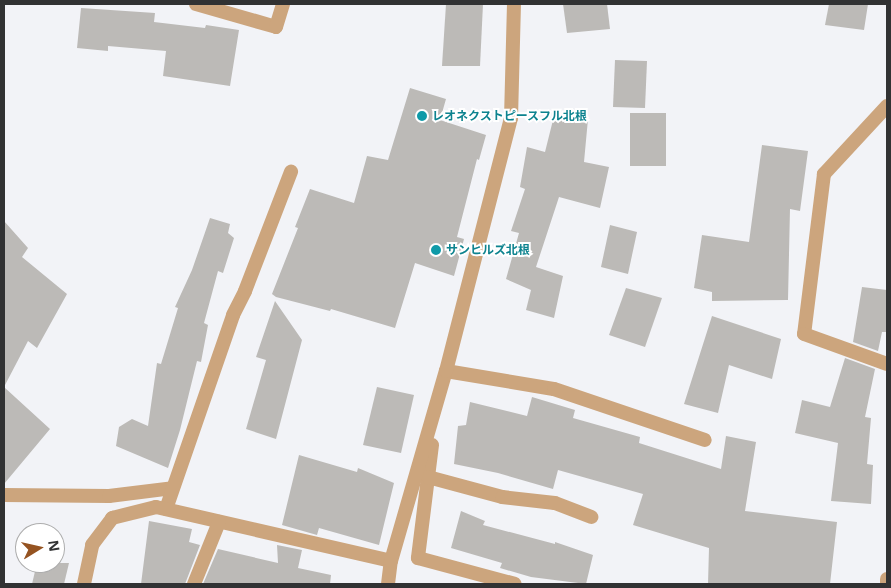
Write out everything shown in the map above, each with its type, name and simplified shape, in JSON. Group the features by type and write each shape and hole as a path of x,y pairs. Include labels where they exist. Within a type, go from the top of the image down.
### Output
{"street":[{"path":"196,4 276,27 283,4"},
{"path":"388,584 391,561 446,371 511,118 514,4"},
{"path":"887,106 824,174 804,334 887,364"},
{"path":"166,509 233,315 245,291 290,172"},
{"path":"446,371 554,389 705,440"},
{"path":"437,400 418,558 515,584"},
{"path":"428,477 502,497 555,503 590,517"},
{"path":"4,495 109,496 173,488"},
{"path":"84,584 92,545 112,518 156,507 391,561"},
{"path":"194,584 219,522"},
{"path":"887,579 887,584"}],"building":[{"path":"446,4 483,4 480,66 442,66"},
{"path":"563,4 607,4 610,29 567,33"},
{"path":"829,4 868,4 864,30 825,25"},
{"path":"81,8 155,13 154,22 205,28 206,25 239,30 230,86 163,76 166,51 108,46 108,51 77,48"},
{"path":"615,60 647,61 645,108 613,107"},
{"path":"410,88 446,99 440,120 486,135 479,160 477,159 457,237 464,239 454,276 415,263 395,328 331,309 330,311 276,297 272,294 298,228 295,227 310,189 354,203 367,156 388,160"},
{"path":"555,112 588,119 584,162 609,167 600,208 559,197 536,267 563,276 554,318 526,310 531,290 506,279 519,233 511,231 525,189 520,187 527,147 545,152"},
{"path":"630,113 666,113 666,166 630,166"},
{"path":"762,145 808,151 800,211 790,209 788,300 712,301 712,292 694,288 702,235 749,242"},
{"path":"210,218 230,224 228,233 234,238 223,273 218,271 204,323 208,325 201,362 197,361 180,430 168,468 116,446 119,427 132,419 148,426 157,363 161,364 178,308 175,307 192,270"},
{"path":"4,221 28,248 22,257 67,294 37,348 28,341 4,387"},
{"path":"610,225 637,232 628,274 601,267"},
{"path":"862,287 887,290 887,332 882,332 878,351 853,342"},
{"path":"626,288 662,298 645,347 609,335"},
{"path":"275,301 302,340 276,439 246,429 266,360 256,357"},
{"path":"712,316 781,339 772,379 729,365 718,413 684,404"},
{"path":"845,358 875,369 865,417 871,418 867,464 873,465 871,504 831,501 838,443 795,433 802,400 830,407"},
{"path":"4,387 50,429 4,484"},
{"path":"377,387 414,395 401,453 363,445"},
{"path":"532,397 575,410 573,418 640,437 639,443 721,469 726,436 756,442 745,511 837,522 830,584 708,584 709,548 633,525 643,494 558,470 553,489 498,473 454,464 458,426 466,425 470,402 527,416"},
{"path":"299,455 357,472 358,468 394,483 379,545 319,528 317,535 282,525"},
{"path":"461,511 485,521 483,525 555,544 555,542 593,555 586,584 531,577 500,568 502,563 451,548"},
{"path":"149,521 192,529 189,542 200,545 185,584 141,584"},
{"path":"277,545 302,550 298,568 331,575 330,584 203,584 218,549 278,563"},
{"path":"65,563 69,563 64,584 32,584 35,573 65,573"}],"place":[{"name":"レオネクストピースフル北根","path":"422,116"},
{"name":"サンヒルズ北根","path":"436,250"}]}
